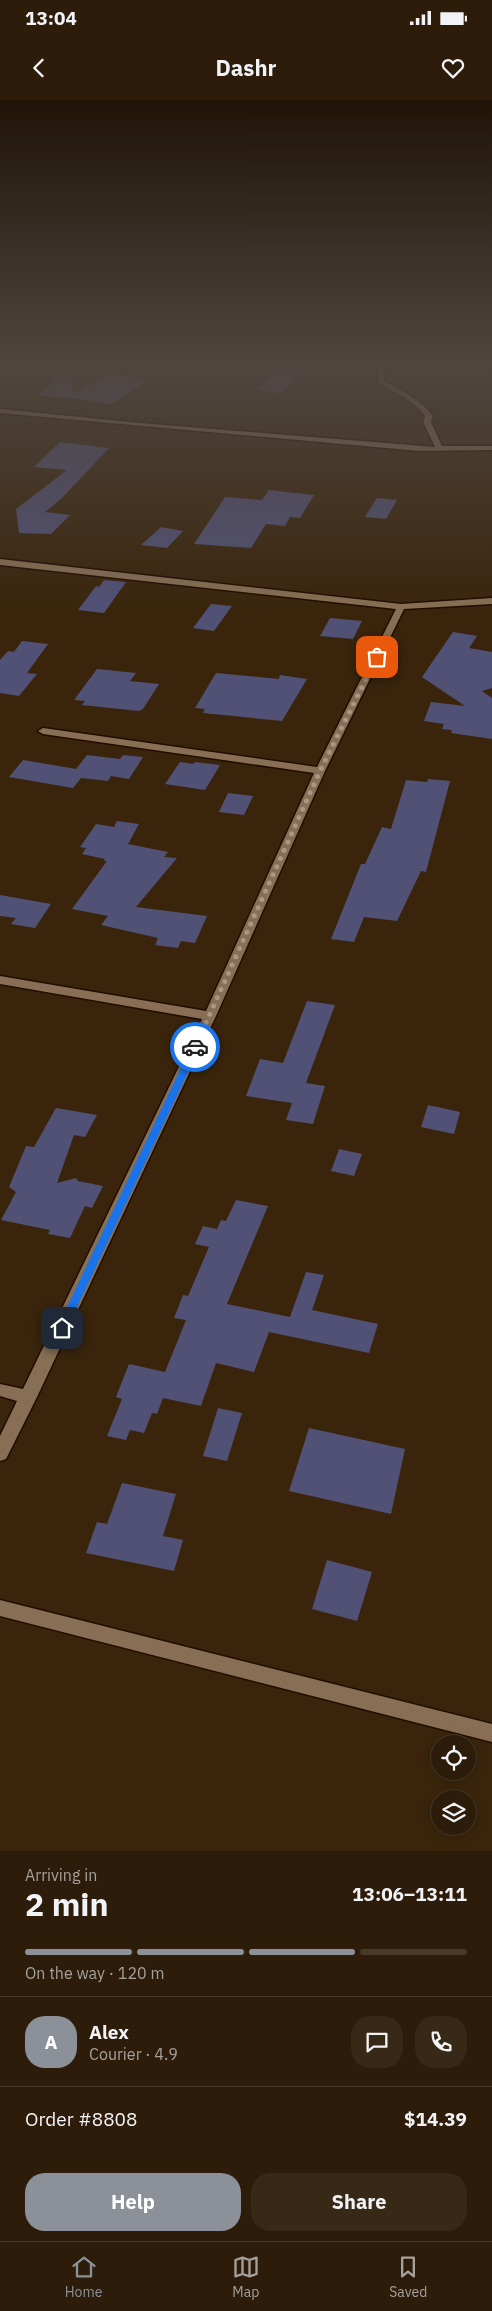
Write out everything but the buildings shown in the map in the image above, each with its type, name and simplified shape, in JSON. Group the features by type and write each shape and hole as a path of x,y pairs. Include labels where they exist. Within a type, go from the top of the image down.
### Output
{"street":[{"path":"393,448 419,450 492,448"},
{"path":"0,562 402,608 492,600"},
{"path":"0,1454 29,1397 210,1016 320,771 402,608"},
{"path":"42,731 320,771"},
{"path":"0,980 210,1016"},
{"path":"0,1390 29,1397"},
{"path":"0,1608 492,1733"}],"way so far":[{"path":"195,1047 320,771 377,657"}],"route":[{"path":"62,1328 195,1047"}]}
